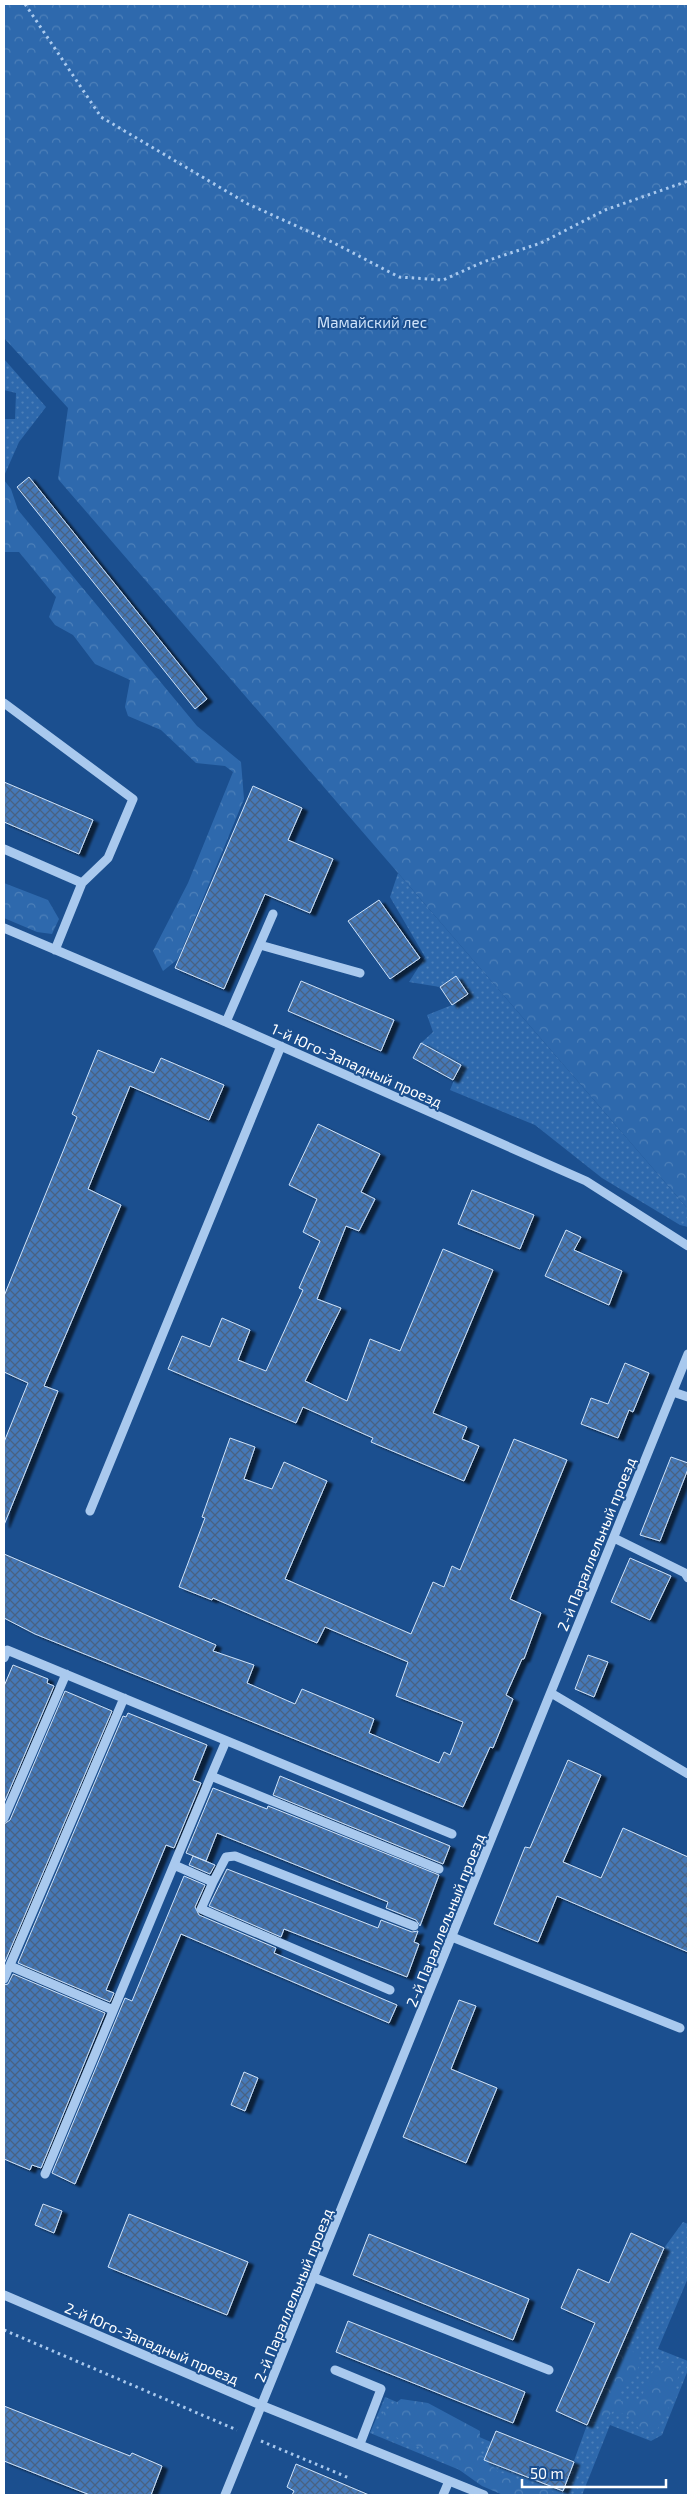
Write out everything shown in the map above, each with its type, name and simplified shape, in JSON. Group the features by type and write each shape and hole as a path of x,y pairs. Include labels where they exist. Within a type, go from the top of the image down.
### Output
{"street":[{"path":"4,703 133,799 108,858 82,883 55,950"},
{"path":"4,849 82,883"},
{"path":"226,1022 273,914"},
{"name":"1-й Юго-Западный проезд","path":"4,928 226,1022 586,1181 688,1246"},
{"path":"260,945 360,973"},
{"path":"90,1511 281,1046"},
{"name":"2-й Параллельный проезд","path":"226,2495 688,1354"},
{"path":"673,1392 688,1397"},
{"path":"614,1538 685,1573 688,1578"},
{"path":"4,1658 7,1650 452,1834"},
{"path":"4,1818 66,1674"},
{"path":"551,1693 688,1774"},
{"path":"4,1979 124,1698"},
{"path":"45,2174 226,1740"},
{"path":"211,1776 439,1869"},
{"path":"390,1990 201,1909 226,1857 235,1856 414,1926"},
{"path":"174,1865 213,1882"},
{"path":"452,1937 680,2028"},
{"path":"10,1966 113,2010"},
{"path":"315,2278 549,2370"},
{"name":"2-й Юго-Западный проезд","path":"4,2295 263,2406 484,2495"},
{"path":"336,2370 381,2389 360,2444"},
{"path":"443,2495 449,2481"}],"path":[{"path":"25,4 101,118 248,204 334,243 399,277 443,280 483,262 541,243 605,210 688,180"},
{"path":"4,2330 349,2478"}],"green space":[{"name":"Мамайский лес","path":"4,4 688,4 688,1209 58,479 68,408 4,338"},
{"path":"4,359 46,407 19,442 4,476 4,419 15,419 16,393 4,390"},
{"path":"4,480 11,489 18,510 197,726 241,762 244,799 178,959 163,971 153,951 188,883 233,772 225,766 196,763 161,730 128,716 125,707 130,680 95,664 73,635 55,625 49,617 56,597 19,552 4,552"},
{"path":"398,873 688,1209 688,1227 680,1225 602,1178 535,1125 450,1090 460,1065 421,1043 433,1032 427,1015 452,1005 468,994 456,976 440,987 409,982 425,957 390,897"},
{"path":"4,883 48,900 59,919 52,934 37,932 4,918"},
{"path":"683,2222 688,2224 688,2278 658,2349 688,2361 688,2370 662,2435 651,2441 610,2425 582,2495 520,2495 370,2433 385,2397 491,2442 485,2460 563,2491 587,2425 664,2248"},
{"path":"631,2350 641,2358 636,2375 619,2390 621,2401 640,2400 656,2364 667,2361 681,2366 672,2401 656,2432 641,2431 628,2416 614,2410 605,2420 593,2423 589,2389 610,2355"},
{"path":"401,2399 428,2403 480,2431 479,2452 497,2471 561,2495 503,2495 482,2486 437,2454 388,2434 380,2422 383,2413"}],"building":[{"path":"29,477 207,699 195,709 17,487"},
{"path":"4,782 93,820 79,854 4,822"},
{"path":"253,786 302,808 288,840 333,859 310,913 265,894 224,989 175,968"},
{"path":"379,900 420,958 390,979 348,921"},
{"path":"456,976 468,994 452,1005 440,987"},
{"path":"301,981 394,1020 381,1051 288,1011"},
{"path":"421,1043 461,1065 453,1080 413,1058"},
{"path":"98,1050 154,1073 161,1058 224,1085 209,1120 130,1086 88,1189 121,1205 44,1386 58,1391 4,1525 4,1442 28,1383 4,1372 4,1296 77,1117 72,1114"},
{"path":"318,1124 380,1154 361,1192 375,1199 359,1231 346,1226 317,1299 341,1308 305,1381 347,1401 370,1339 400,1351 443,1249 493,1270 433,1413 467,1427 462,1439 479,1446 464,1481 371,1442 373,1438 303,1407 296,1423 168,1369 182,1336 210,1347 222,1318 250,1330 238,1360 266,1371 303,1290 299,1288 320,1241 303,1232 317,1199 289,1185"},
{"path":"472,1190 534,1215 520,1249 458,1224"},
{"path":"566,1230 581,1237 574,1250 622,1271 609,1305 545,1276"},
{"path":"625,1363 649,1373 633,1412 629,1410 618,1438 581,1424 591,1398 608,1404"},
{"path":"230,1438 255,1447 244,1479 272,1489 284,1462 327,1481 285,1579 411,1634 433,1582 444,1587 452,1566 460,1570 514,1439 567,1460 510,1599 541,1613 524,1659 522,1659 506,1695 513,1699 493,1748 490,1747 463,1807 35,1634 4,1618 4,1554 216,1645 213,1651 254,1665 247,1683 295,1704 302,1689 374,1719 369,1733 439,1763 444,1752 450,1755 463,1722 396,1696 408,1662 325,1627 317,1643 213,1598 212,1600 179,1587 205,1518 202,1517"},
{"path":"671,1457 688,1463 688,1469 660,1541 640,1535"},
{"path":"630,1558 671,1576 650,1620 611,1602"},
{"path":"588,1655 608,1662 594,1697 575,1689"},
{"path":"13,1665 48,1679 47,1683 54,1686 4,1803 4,1686"},
{"path":"65,1691 112,1711 4,1964 4,1824 10,1820"},
{"path":"128,1713 207,1745 193,1780 201,1783 174,1848 166,1845 106,1990 114,1993 110,2002 18,1963 123,1716 126,1717"},
{"path":"568,1760 601,1775 563,1862 601,1878 623,1828 688,1857 688,1952 557,1896 538,1942 494,1924 525,1847 530,1848"},
{"path":"280,1776 450,1846 443,1864 273,1795"},
{"path":"213,1788 267,1809 268,1806 439,1875 420,1926 416,1920 386,1908 388,1902 217,1833 206,1861 186,1853"},
{"path":"193,1856 215,1865 210,1874 189,1865"},
{"path":"227,1869 378,1928 381,1920 412,1932 418,1931 414,1942 419,1944 407,1977 284,1929 281,1937 209,1906"},
{"path":"184,1876 205,1885 195,1907 199,1915 276,1948 274,1953 397,2005 389,2023 181,1934 75,2184 52,2173 125,1998 132,2001"},
{"path":"13,1974 105,2013 41,2168 32,2165 30,2170 4,2159 4,1985 8,1984"},
{"path":"459,2000 476,2006 451,2069 497,2088 466,2163 403,2137"},
{"path":"244,2072 258,2078 245,2111 231,2105"},
{"path":"43,2204 62,2211 54,2233 35,2225"},
{"path":"129,2214 248,2262 227,2315 108,2267"},
{"path":"631,2233 664,2248 587,2425 556,2411 595,2323 561,2308 578,2269 609,2283"},
{"path":"369,2234 529,2299 513,2340 353,2275"},
{"path":"348,2321 525,2392 513,2423 336,2352"},
{"path":"4,2406 130,2456 132,2453 162,2466 151,2495 90,2495 4,2461"},
{"path":"496,2431 574,2462 563,2491 484,2460"},
{"path":"296,2464 369,2495 292,2495 294,2491 287,2487"}]}
